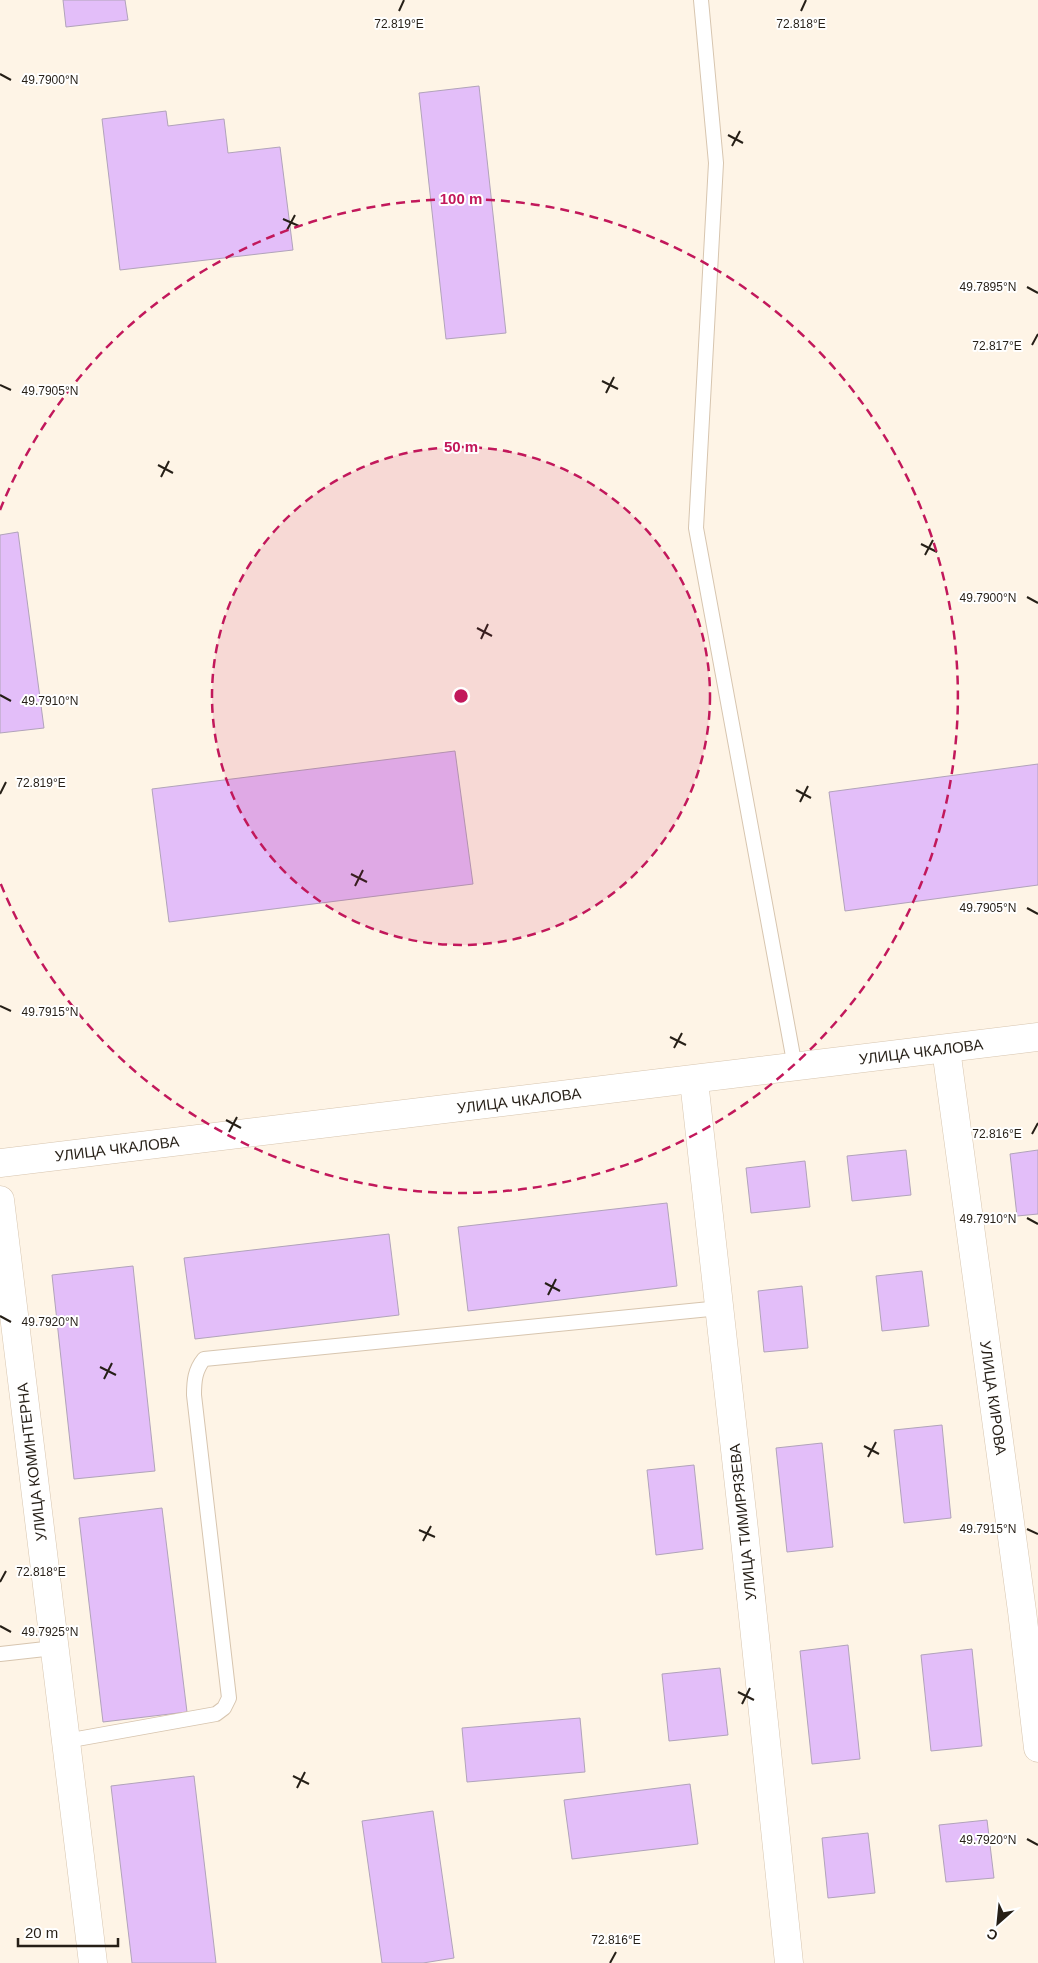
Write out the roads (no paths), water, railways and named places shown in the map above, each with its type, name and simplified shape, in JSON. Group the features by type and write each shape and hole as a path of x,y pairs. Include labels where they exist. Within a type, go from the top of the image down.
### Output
{"street":[{"name":"УЛИЦА ЧКАЛОВА","path":"0,1163 1038,1037"},
{"name":"УЛИЦА КИРОВА","path":"946,1049 1030,1610 1038,1748"},
{"name":"УЛИЦА ТИМИРЯЗЕВА","path":"694,1080 789,1963"},
{"name":"УЛИЦА КОМИНТЕРНА","path":"0,1200 93,1963"}],"lane":[{"path":"701,0 716,163 696,528 795,1068"},
{"path":"66,1742 216,1714 224,1708 229,1698 194,1395 194,1380 198,1366 204,1358 720,1308"},
{"path":"0,1654 54,1648"}]}
